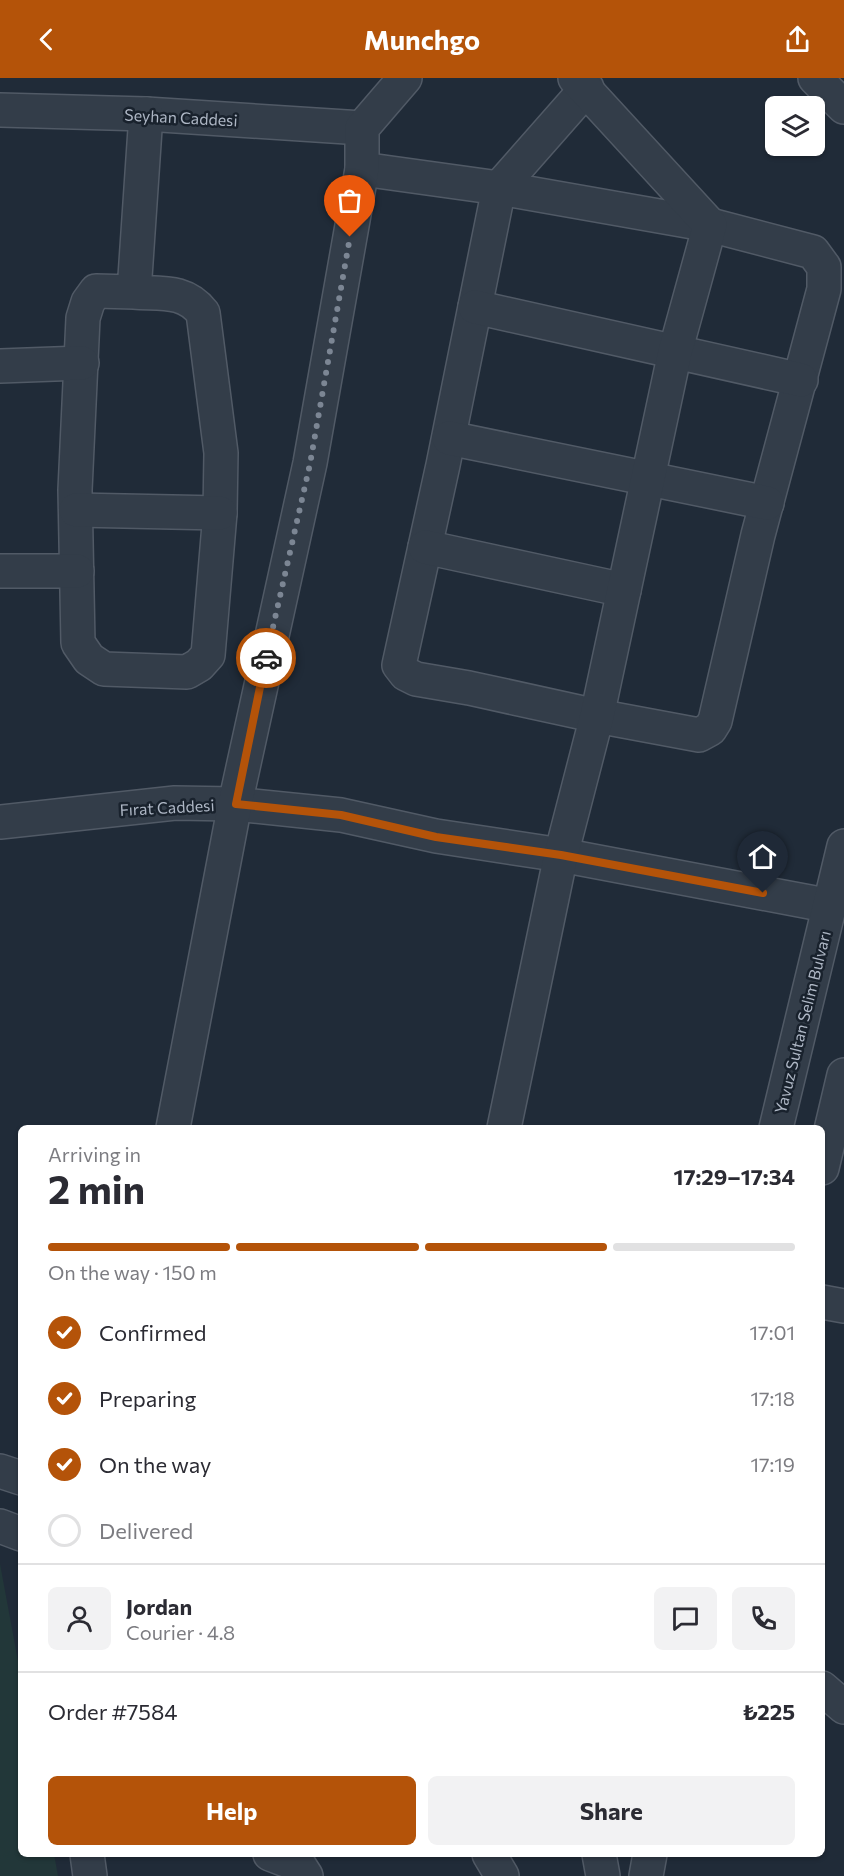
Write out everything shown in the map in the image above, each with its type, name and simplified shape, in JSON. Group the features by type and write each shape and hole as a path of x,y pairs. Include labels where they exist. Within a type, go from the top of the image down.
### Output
{"street":[{"path":"174,1125 236,804 310,464 362,169 362,128 405,78"},
{"path":"815,78 844,107"},
{"path":"362,169 500,188 710,225 813,252 824,267 824,289 767,503 715,721 710,729 699,735 416,679 406,674 399,665 500,188 581,83 710,225"},
{"name":"Seyhan Caddesi","path":"0,110 146,114 362,128"},
{"path":"134,292 146,114"},
{"path":"505,1125 561,855 597,716 675,352 710,225"},
{"path":"96,291 134,292 181,295 195,302 202,313 221,453 220,513 208,656 187,672 104,669 89,659 78,643 75,490 83,318 88,302 96,291"},
{"path":"475,307 801,380"},
{"path":"0,366 82,363"},
{"path":"448,438 767,503"},
{"path":"76,510 220,513"},
{"path":"425,547 624,590"},
{"path":"0,571 77,571"},
{"name":"Fırat Caddesi","path":"0,822 175,803 236,804 341,815 436,837 561,855 831,906"},
{"name":"Yavuz Sultan Selim Bulvarı","path":"777,1125 844,846"},
{"path":"825,1155 844,1075"},
{"path":"825,1303 844,1306"},
{"path":"0,1471 18,1477"},
{"path":"0,1526 18,1533"},
{"path":"87,1857 90,1876"},
{"path":"491,1857 502,1876"},
{"path":"600,1857 603,1876"},
{"path":"646,1876 649,1857"}],"green space":[{"path":"0,1564 18,1661 18,1857 55,1857 58,1876 0,1876"}],"way so far":[{"path":"266,658 310,464 350,237"}],"route":[{"path":"266,658 236,804 341,815 436,837 561,855 763,893"}]}
